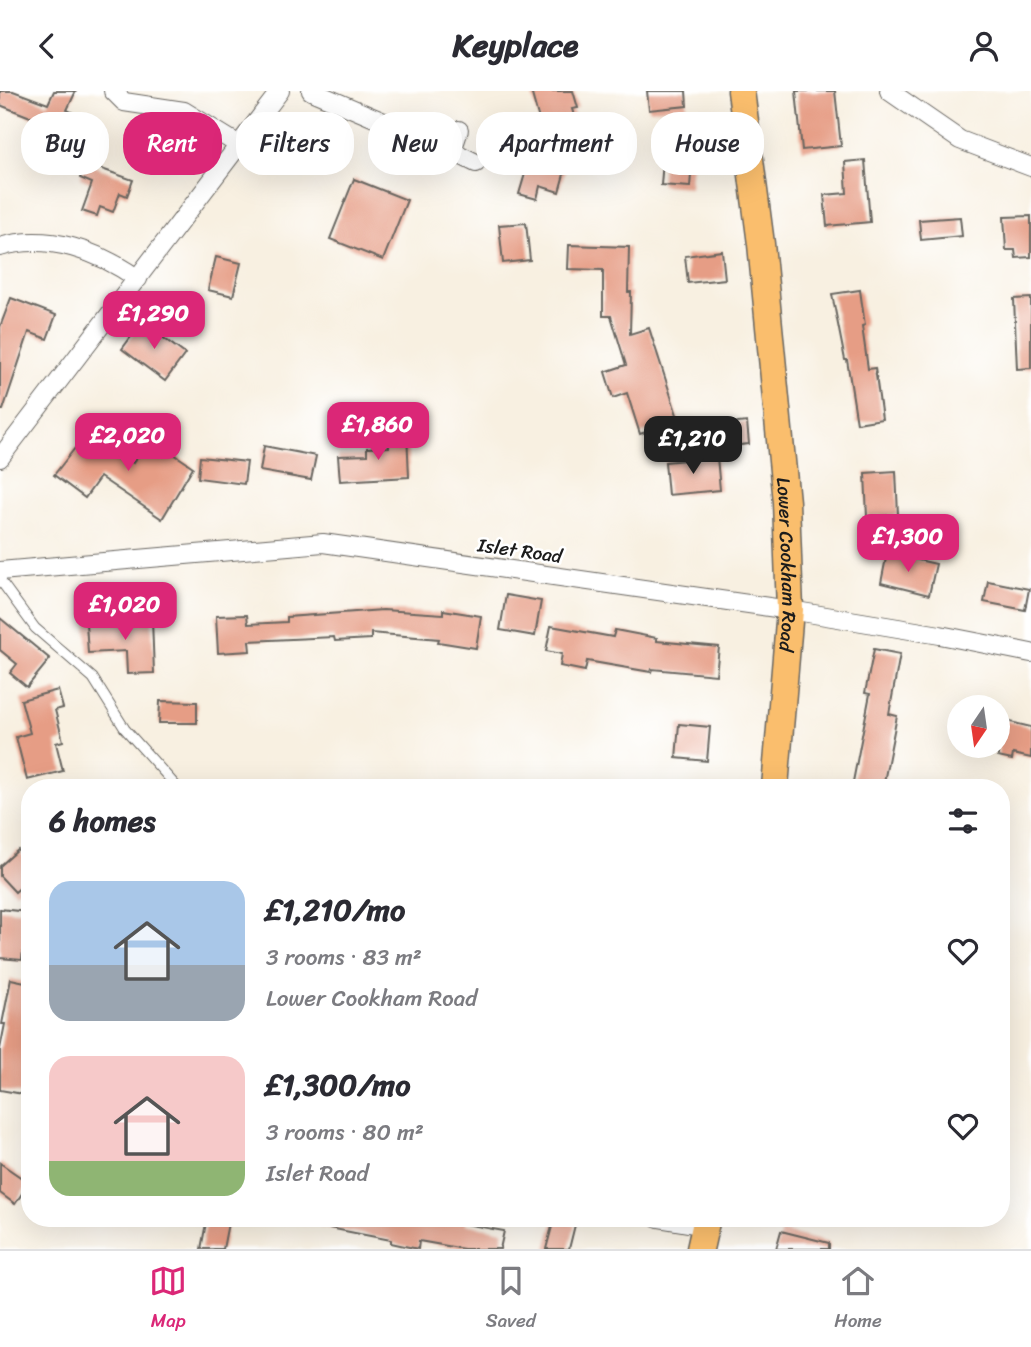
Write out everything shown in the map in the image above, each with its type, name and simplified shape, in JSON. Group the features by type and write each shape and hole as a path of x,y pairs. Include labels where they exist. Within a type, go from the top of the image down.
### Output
{"main road":[{"name":"Lower Cookham Road","path":"741,91 761,244 786,502 790,610 776,779"}],"street":[{"path":"113,91 124,102 184,111 236,143"},
{"path":"264,112 280,91"},
{"path":"311,91 368,115"},
{"path":"889,91 960,140 1031,167"},
{"path":"0,458 236,149"},
{"path":"462,156 475,163"},
{"path":"0,247 15,242 54,242 115,262 138,279"},
{"name":"Islet Road","path":"0,571 323,543 790,610 1031,653"}],"lane":[{"path":"0,580 35,628 93,678 125,729 170,779"}],"building":[{"path":"0,91 13,91 48,104 54,91 76,91 67,110 71,112 21,113 0,105"},
{"path":"531,91 573,91 578,108 572,109 573,112 537,112"},
{"path":"647,91 686,91 687,106 649,110"},
{"path":"796,91 835,91 841,146 802,150"},
{"path":"865,160 870,222 827,226 824,195 847,193 845,162"},
{"path":"109,172 133,180 127,196 120,193 113,212 100,207 97,216 82,211 92,183 80,178 81,175 109,175"},
{"path":"525,175 564,175 559,192 540,186 537,199 519,194"},
{"path":"662,175 691,175 690,187 661,185"},
{"path":"354,179 407,200 383,260 330,239"},
{"path":"1031,216 1031,257 1016,258 1015,250 1006,250 1004,217"},
{"path":"960,217 962,236 921,240 919,220"},
{"path":"526,223 530,260 503,263 499,225"},
{"path":"569,245 629,247 630,334 649,328 679,421 640,434 627,393 613,398 605,372 626,365 611,316 603,316 603,270 568,269"},
{"path":"722,251 725,279 688,283 685,256"},
{"path":"216,257 241,263 233,296 208,290"},
{"path":"860,290 868,369 875,368 882,419 857,423 847,360 832,294"},
{"path":"11,298 56,315 47,339 29,332 3,410 0,410 0,327"},
{"path":"1031,298 1031,368 1017,369 1014,299"},
{"path":"142,322 185,354 165,381 122,349"},
{"path":"747,422 749,444 702,449 700,427"},
{"path":"407,433 409,477 340,481 338,456 367,455 367,448 389,447 388,434"},
{"path":"96,435 133,463 150,438 193,467 162,519 100,477 85,498 54,475 75,448 82,453"},
{"path":"264,446 316,456 311,480 260,471"},
{"path":"200,457 247,462 244,484 198,478"},
{"path":"717,457 720,490 668,495 665,462"},
{"path":"896,471 898,515 867,517 865,473"},
{"path":"887,553 936,564 929,595 881,583"},
{"path":"988,581 1029,589 1025,610 984,602"},
{"path":"506,595 541,601 535,636 500,630"},
{"path":"383,610 443,614 443,610 481,616 476,648 438,642 439,639 371,633 371,639 335,641 334,637 249,641 250,651 218,653 216,616 247,615 248,624 287,622 287,617"},
{"path":"0,618 50,659 27,687 10,673 17,664 0,650"},
{"path":"152,619 154,673 127,674 126,651 88,653 86,623"},
{"path":"551,626 613,637 615,630 657,638 657,641 719,647 716,675 652,669 651,672 587,661 585,671 560,666 562,654 546,651"},
{"path":"874,649 900,654 889,714 897,716 885,779 854,779 870,694 865,693"},
{"path":"58,690 63,708 55,710 63,741 56,743 63,771 27,779 16,737 30,733 21,700"},
{"path":"160,701 197,702 197,723 159,723"},
{"path":"1010,722 1031,727 1031,758 1013,754 1012,760 1003,758 1010,758"},
{"path":"679,724 710,727 707,761 676,758"},
{"path":"18,850 21,854 21,887 15,892 0,876 0,866"},
{"path":"0,909 21,911 21,960 0,958"},
{"path":"11,979 21,981 21,1094 0,1090 0,1049 5,1024 2,1024"},
{"path":"0,1163 21,1177 21,1195 15,1204 0,1193"},
{"path":"205,1227 227,1227 223,1249 201,1249"},
{"path":"324,1227 482,1227 504,1231 500,1249 464,1249 419,1241 418,1249 391,1243 391,1240"},
{"path":"552,1227 574,1227 569,1249 546,1249"},
{"path":"781,1231 829,1243 829,1249 776,1249"}]}
